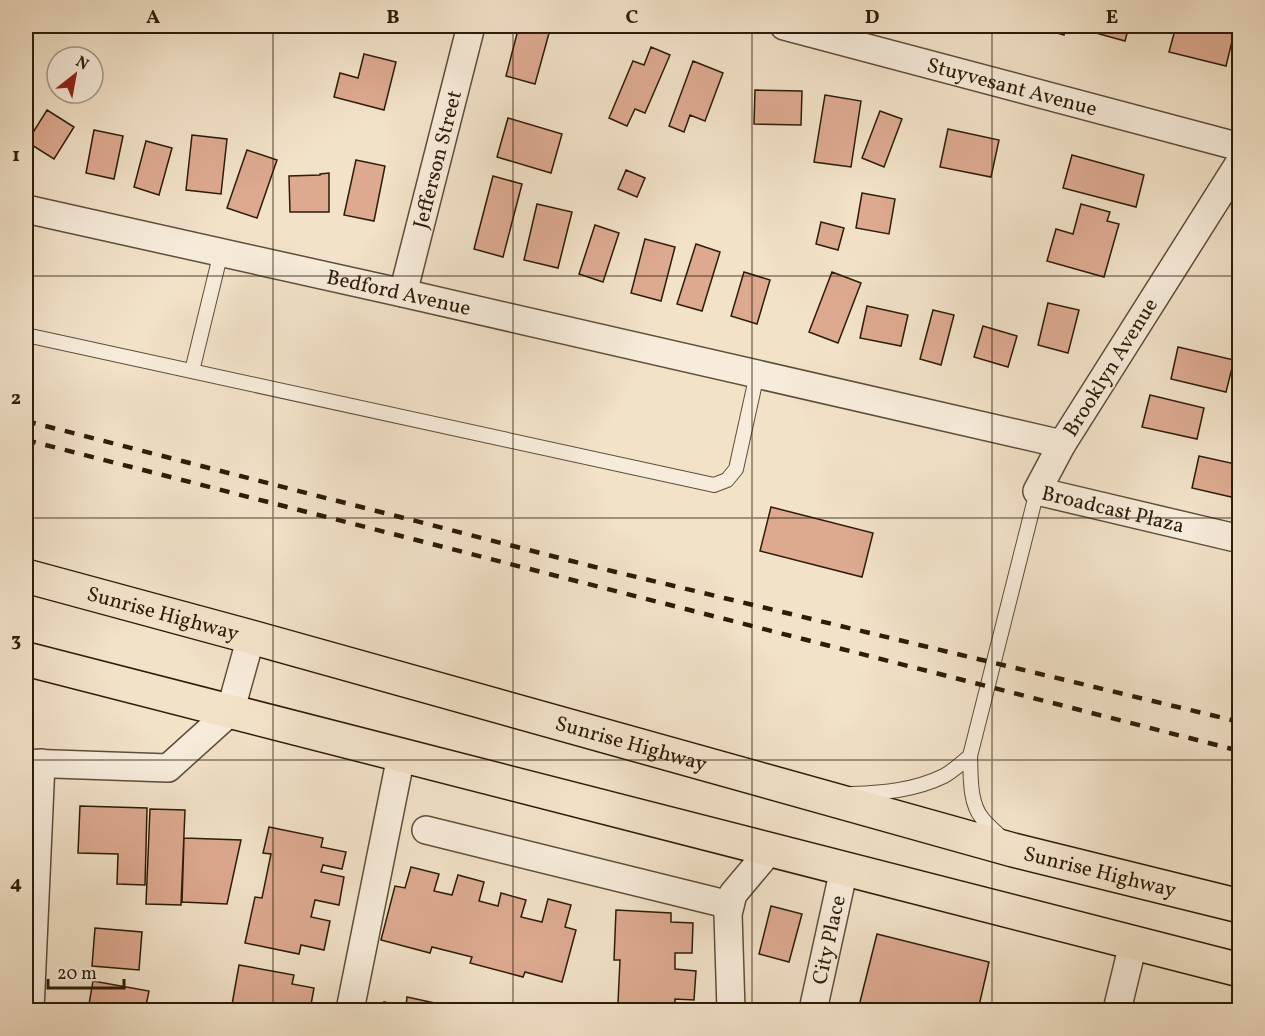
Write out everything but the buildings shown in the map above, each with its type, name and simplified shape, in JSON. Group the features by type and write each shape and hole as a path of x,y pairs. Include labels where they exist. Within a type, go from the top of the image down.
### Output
{"highway":[{"name":"Sunrise Highway","path":"26,576 1013,850 1239,906"},
{"path":"26,659 1239,970"}],"street":[{"name":"Jefferson Street","path":"403,293 471,26"},
{"name":"Stuyvesant Avenue","path":"784,26 1239,147"},
{"name":"Brooklyn Avenue","path":"765,376 1062,444 1239,162"},
{"name":"Bedford Avenue","path":"26,209 765,376"},
{"name":"Broadcast Plaza","path":"1062,444 1037,491 1239,538"},
{"path":"30,1011 33,763 168,768 230,712 251,637"},
{"path":"350,1011 401,756"},
{"path":"426,830 730,906"},
{"path":"730,1011 730,906 733,894 770,850"},
{"name":"City Place","path":"813,1011 844,869"},
{"path":"1117,1011 1133,944"}],"lane":[{"path":"192,371 221,252"},
{"path":"26,335 714,484 727,480 736,469 765,376"},
{"path":"1013,850 981,817 975,804 970,756 1037,491"},
{"path":"812,794 877,793 913,787 946,775 970,756"}],"railway":[{"path":"26,421 591,566 1240,722"},
{"path":"26,440 1240,751"}]}
